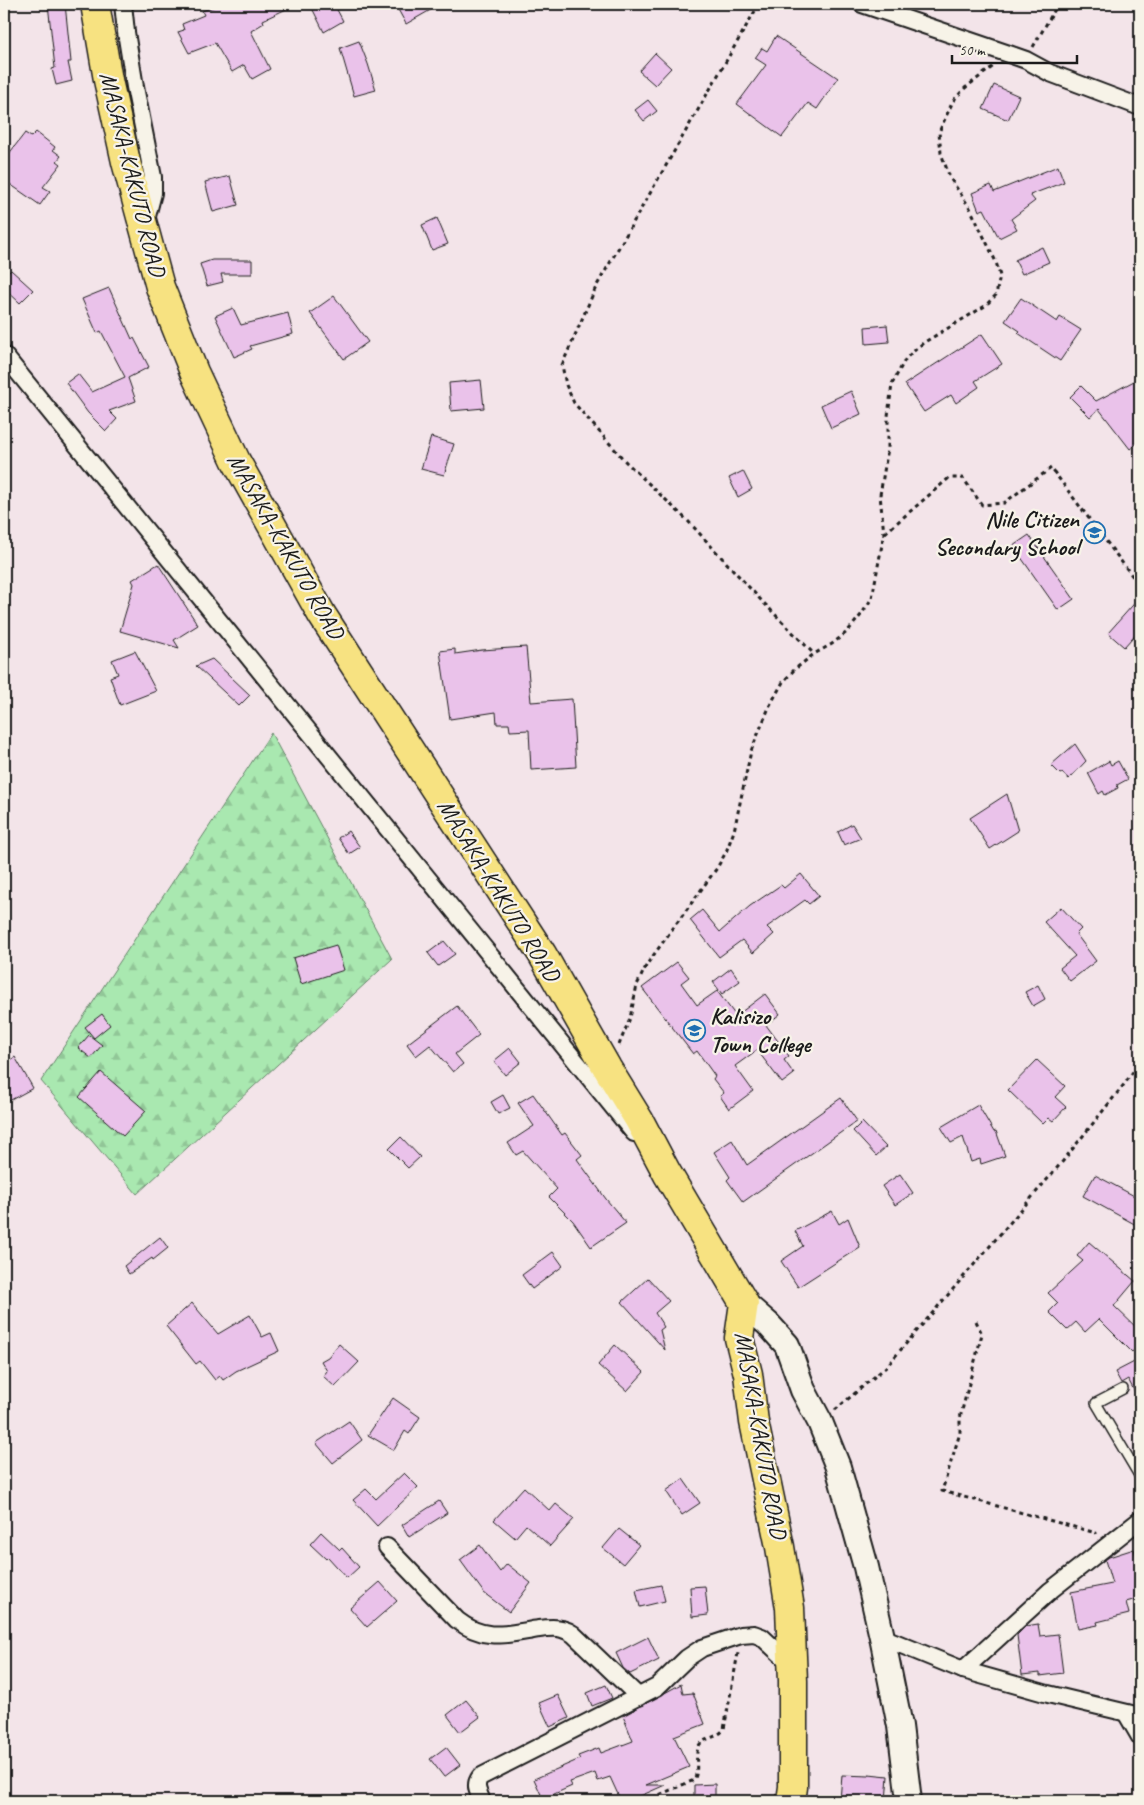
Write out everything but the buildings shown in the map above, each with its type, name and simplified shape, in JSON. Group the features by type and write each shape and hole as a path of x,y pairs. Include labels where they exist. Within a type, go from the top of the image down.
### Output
{"highway":[{"name":"MASAKA-KAKUTO ROAD","path":"95,4 108,80 144,232 166,302 194,372 236,460 328,623 542,954 639,1120 667,1174 744,1303 739,1338 748,1374 754,1422 780,1546 788,1599 792,1665 793,1787 791,1801"}],"street":[{"path":"123,4 129,50 153,177 153,193 144,232"},
{"path":"862,4 1026,60 1050,73 1140,107"},
{"path":"4,355 667,1174"},
{"path":"744,1303 788,1345 802,1390 820,1422 838,1467 866,1567 882,1637 900,1726 909,1801"},
{"path":"963,1670 1051,1590 1140,1520"},
{"path":"387,1547 457,1620 469,1629 482,1634 498,1636 545,1628 562,1628 573,1634 640,1697"},
{"path":"482,1801 476,1789 476,1781 480,1777 640,1697 657,1687 687,1658 702,1648 754,1634 762,1637 792,1665"},
{"path":"882,1637 963,1670 1133,1715 1140,1737"}],"lane":[{"path":"1123,1389 1096,1403 1140,1477"}],"path":[{"path":"759,4 596,287 562,365 566,385 574,403 626,462 688,521 814,654"},
{"path":"1026,60 1058,4"},
{"path":"607,1068 623,1038 630,1018 637,985 647,964 717,868 726,852 734,831 751,751 770,705 783,682 794,670 847,632 872,598 884,534 880,495 888,448 888,416 892,384 906,358 923,342 994,299 999,286 1000,276 996,262 970,208 950,178 941,153 940,132 953,101 965,88 1009,54"},
{"path":"884,534 949,478 963,478 982,505 1004,503 1051,468 1136,581"},
{"path":"820,1422 886,1367 1056,1168 1126,1082 1140,1061"},
{"path":"976,1321 982,1334 960,1418 960,1433 942,1491 1096,1533 1103,1549"},
{"path":"645,1801 694,1780 698,1748 724,1729 741,1636"}],"green space":[{"path":"271,733 392,959 137,1194 41,1081"}],"place":[{"name":"Nile Citizen Secondary School","path":"1095,533"},
{"name":"Kalisizo Town College","path":"694,1030"}]}
